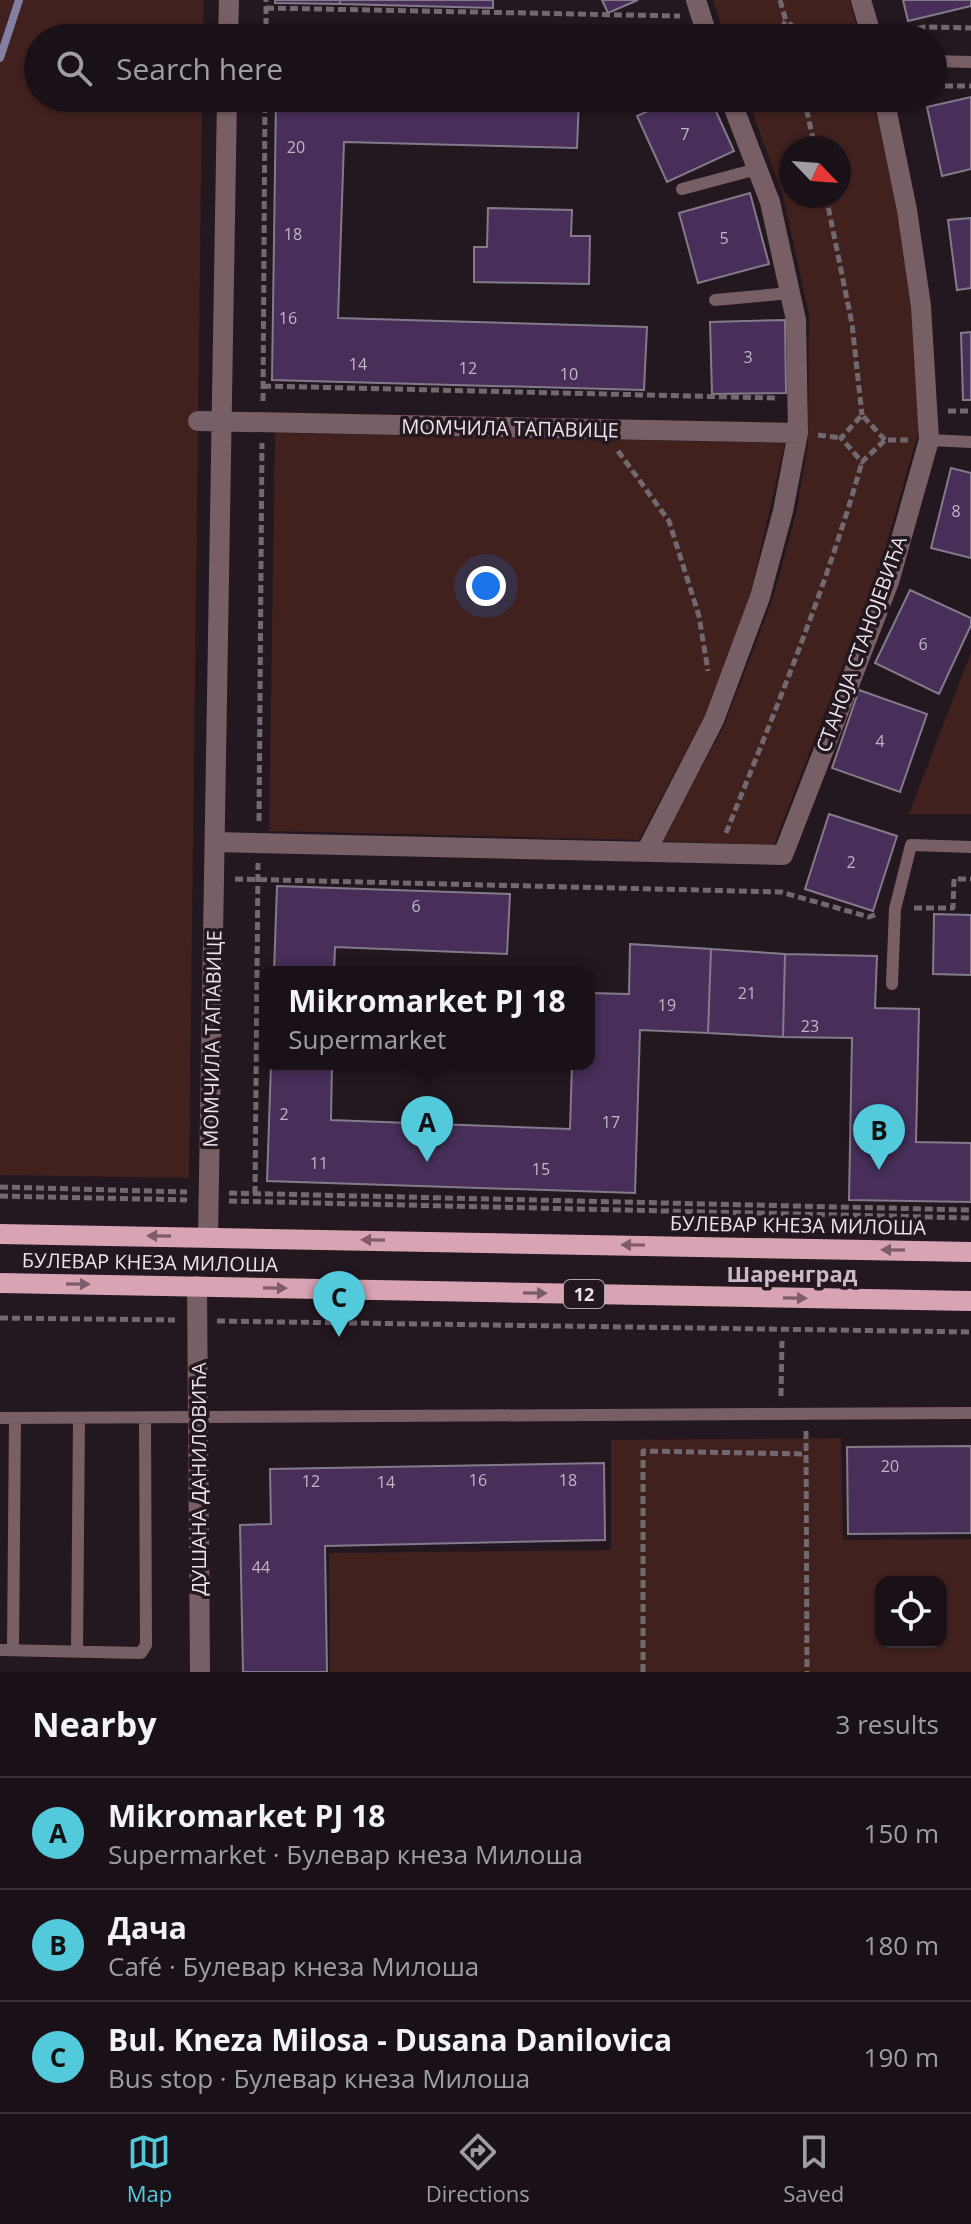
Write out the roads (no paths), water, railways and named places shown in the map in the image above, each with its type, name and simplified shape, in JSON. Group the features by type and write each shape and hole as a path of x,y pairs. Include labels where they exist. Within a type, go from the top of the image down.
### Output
{"main road":[{"name":"БУЛЕВАР КНЕЗА МИЛОША","path":"0,1234 971,1252"},
{"name":"БУЛЕВАР КНЕЗА МИЛОША","path":"0,1283 971,1301"}],"street":[{"path":"228,24 229,0"},
{"path":"861,0 873,24"},
{"name":"МОМЧИЛА ТАПАВИЦЕ","path":"208,1237 227,112"},
{"path":"215,842 646,852 715,716 760,597 783,511 798,433 796,320 770,202 735,112"},
{"name":"СТАНОЈА СТАНОЈЕВИЋА","path":"646,852 783,855 889,582 929,440 921,306 907,210 887,112"},
{"name":"МОМЧИЛА ТАПАВИЦЕ","path":"198,421 798,433"},
{"name":"ДУШАНА ДАНИЛОВИЋА","path":"197,1286 200,1672"}],"lane":[{"path":"947,61 971,62"},
{"path":"682,189 757,169"},
{"path":"715,300 790,293"},
{"path":"929,440 971,442"},
{"path":"892,984 895,909 911,845 971,847"},
{"path":"0,1418 971,1413"},
{"path":"15,1418 7,1650 141,1653 146,1645 145,1418"},
{"path":"77,1651 79,1418"}],"waterway":[{"path":"0,58 19,0"}],"place":[{"name":"Mikromarket PJ 18","path":"427,1162"},
{"name":"Дача","path":"879,1170"},
{"name":"Bul. Kneza Milosa - Dusana Danilovica","path":"339,1337"}],"district":[{"name":"Шаренград","path":"792,1273"}]}
